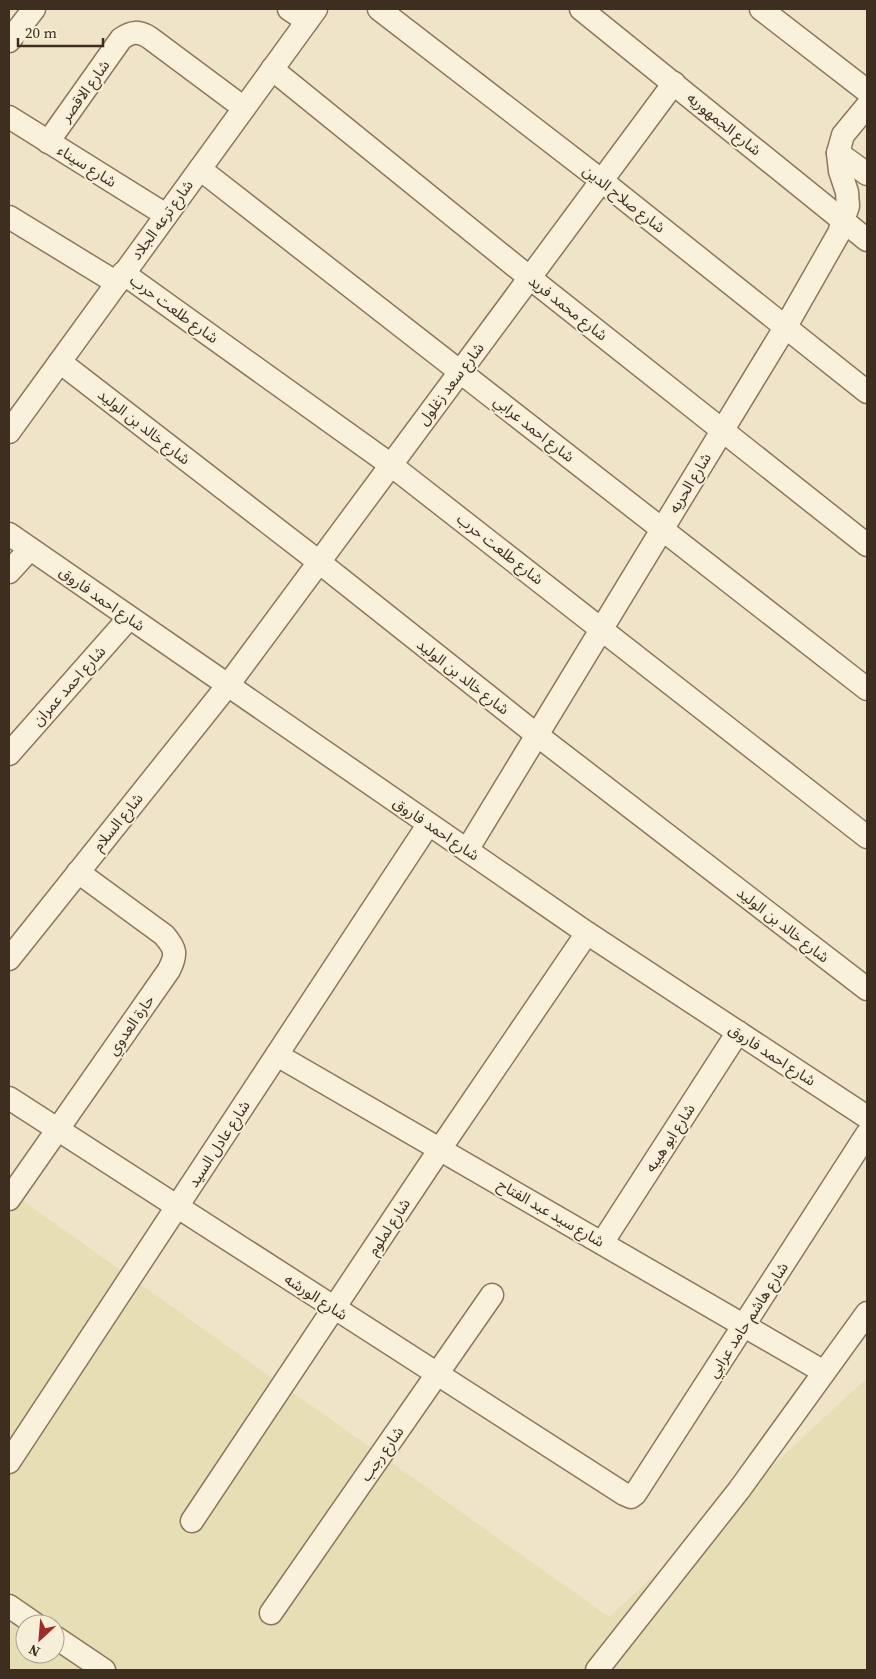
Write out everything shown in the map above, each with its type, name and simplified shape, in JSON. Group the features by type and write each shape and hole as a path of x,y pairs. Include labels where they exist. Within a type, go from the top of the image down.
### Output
{"street":[{"path":"9,41 34,9"},
{"name":"شارع صلاح الدين","path":"379,9 602,181 867,392"},
{"name":"شارع الجمهوريه","path":"581,9 867,240"},
{"path":"761,9 867,91"},
{"name":"شارع ترعه الجلاد","path":"9,432 272,69 304,13"},
{"name":"شارع الاقصر","path":"48,142 121,39 130,33 141,32 244,108"},
{"name":"شارع محمد فريد","path":"272,69 530,278 867,544"},
{"name":"شارع سعد زغلول","path":"228,685 674,83"},
{"path":"867,106 843,135 838,153 867,174"},
{"name":"شارع سيناء","path":"9,117 166,215"},
{"name":"شارع الحريه","path":"467,850 786,326 839,232 848,206 847,192 840,171 838,153"},
{"name":"شارع احمد عرابي","path":"200,169 867,689"},
{"name":"شارع طلعت حرب","path":"9,217 120,278 391,465 867,836"},
{"name":"شارع خالد بن الوليد","path":"60,362 319,562 537,736 867,989"},
{"name":"شارع احمد فاروق","path":"9,534 428,825 587,933 867,1117"},
{"path":"9,572 30,549"},
{"name":"شارع احمد عمران","path":"9,754 129,618"},
{"name":"شارع السلام","path":"9,959 228,685"},
{"name":"شارع عادل السيد","path":"9,1462 428,825"},
{"name":"حارة العدوي","path":"9,1199 169,970 175,958 172,945 164,935 78,872"},
{"name":"شارع لملوم","path":"192,1521 440,1149 587,933"},
{"name":"شارع ابو هيبه","path":"602,1243 738,1032"},
{"name":"شارع سيد عبد الفتاح","path":"277,1055 824,1372"},
{"name":"شارع الورشه","path":"9,1098 624,1494"},
{"name":"شارع هاشم حامد عرابي","path":"624,1494 631,1497 635,1494 867,1134"},
{"name":"شارع رجب","path":"270,1612 492,1295"},
{"path":"597,1670 739,1490 867,1313"},
{"path":"9,1606 21,1614"},
{"path":"65,1644 104,1670"}],"shaded area":[{"path":"9,1191 609,1617 867,1378 867,1670 9,1670"}]}
